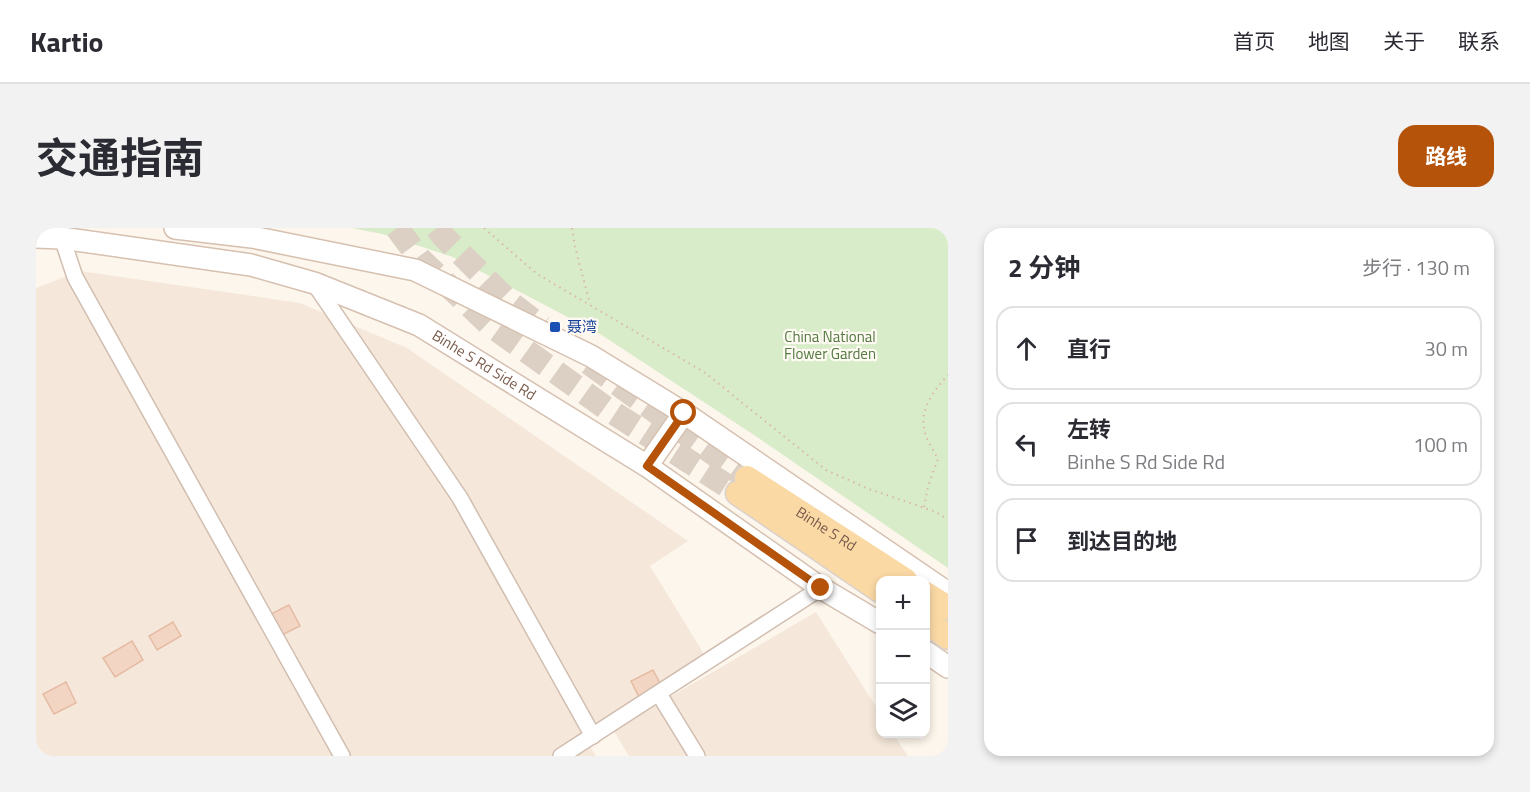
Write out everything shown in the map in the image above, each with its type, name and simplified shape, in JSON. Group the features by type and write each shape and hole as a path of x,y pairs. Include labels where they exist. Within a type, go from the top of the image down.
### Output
{"main road":[{"path":"175,228 252,237 415,270 591,356 684,413 948,593"},
{"name":"Binhe S Rd Side Rd","path":"45,240 251,265 314,283 419,326 647,466 821,588 876,621"},
{"path":"647,466 684,413"},
{"name":"Binhe S Rd","path":"876,587 742,485 898,576"},
{"path":"930,597 948,608"},
{"path":"930,624 948,636"},
{"path":"930,655 948,667"}],"street":[{"path":"45,240 75,277 342,756"},
{"path":"314,283 460,498 593,736"},
{"path":"561,756 821,588"},
{"path":"658,694 697,756"}],"path":[{"path":"484,228 537,274 704,372 826,470 869,489 936,512 948,520"},
{"path":"572,228 575,248 591,305"},
{"path":"924,508 927,486 938,459 924,429 925,412 932,393 948,375"}],"shaded area":[{"path":"80,271 300,303 407,348 688,541 650,566 712,667 632,719 816,612 876,707 876,738 896,738 908,756 629,756 613,730 589,745 596,756 36,756 36,288"}],"green space":[{"name":"China National Flower Garden","path":"352,228 948,228 948,568 754,435 600,334 453,257 382,234"}],"building":[{"path":"289,605 300,626 278,637 267,616"},
{"path":"173,622 181,636 157,650 149,636"},
{"path":"132,641 143,660 115,677 103,658"},
{"path":"653,670 661,685 639,697 631,681"},
{"path":"66,682 76,703 54,714 43,694"}],"tunnel":[{"path":"397,228 420,259 490,325 606,408 738,493"},
{"path":"437,228 508,301 542,327"},
{"path":"589,363 747,478"}],"place":[{"name":"聂湾","path":"555,327"}],"route":[{"path":"684,413 647,466 821,588"}]}
